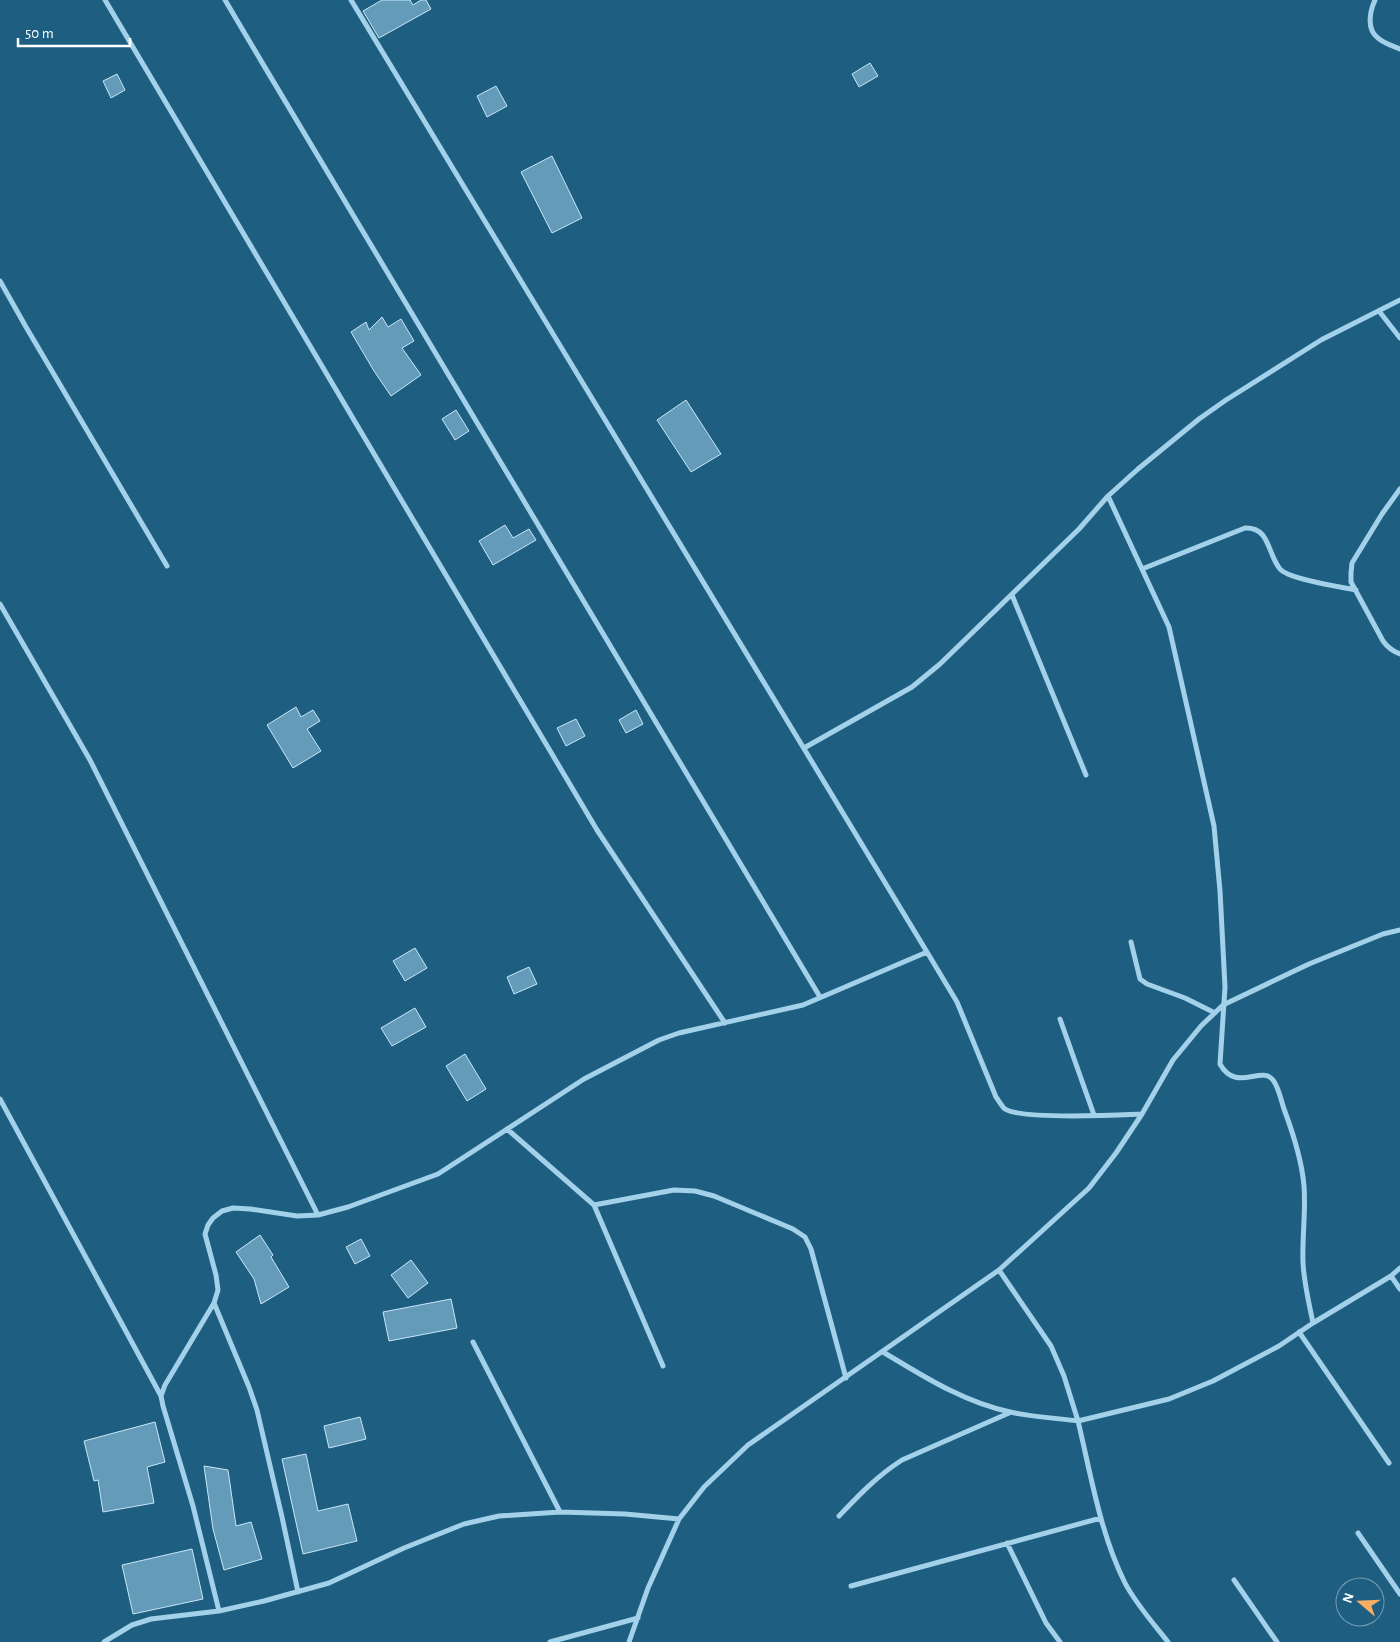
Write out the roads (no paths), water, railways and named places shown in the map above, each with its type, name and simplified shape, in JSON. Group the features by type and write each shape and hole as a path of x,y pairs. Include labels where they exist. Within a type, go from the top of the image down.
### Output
{"street":[{"path":"105,0 597,830 725,1023"},
{"path":"226,0 377,257 686,769 820,997"},
{"path":"351,0 957,1002 996,1097 1004,1109 1014,1113 1047,1115 1142,1114"},
{"path":"1375,0 1370,20 1371,29 1377,38 1400,49"},
{"path":"0,281 167,566"},
{"path":"804,748 912,687 940,664 1012,595 1056,549 1079,529 1108,496 1158,452 1226,400 1321,340 1400,300"},
{"path":"1379,311 1400,338"},
{"path":"1400,489 1352,563 1351,573 1352,582 1383,641 1388,648 1400,654"},
{"path":"1108,496 1169,627 1214,826 1220,890 1225,987 1220,1064 1225,1072 1238,1078 1267,1076 1273,1080 1288,1119 1302,1171 1304,1188 1303,1261 1313,1323"},
{"path":"1142,569 1245,528 1253,527 1261,531 1281,571 1292,576 1356,590"},
{"path":"1012,595 1086,775"},
{"path":"0,604 90,760 318,1215"},
{"path":"629,1642 648,1588 679,1519 704,1487 748,1445 999,1270 1089,1188 1116,1153 1142,1114 1172,1060 1214,1013 1223,1005 1309,964 1383,934 1400,930"},
{"path":"1131,942 1140,979 1147,984 1185,998 1214,1013"},
{"path":"161,1396 165,1385 214,1303 218,1290 205,1234 208,1225 222,1211 233,1208 297,1216 318,1215 348,1207 438,1174 584,1079 658,1040 679,1033 795,1006 927,952"},
{"path":"1060,1019 1094,1115"},
{"path":"0,1099 161,1396 193,1506 219,1611"},
{"path":"507,1129 594,1205 663,1366"},
{"path":"594,1205 674,1190 695,1191 714,1196 793,1229 805,1237 811,1249 846,1378"},
{"path":"883,1352 949,1391 1010,1412 1078,1421 1169,1398 1204,1385 1279,1346 1400,1268"},
{"path":"999,1270 1051,1346 1064,1376 1078,1421 1101,1518 1110,1547 1126,1584 1168,1642"},
{"path":"1390,1276 1400,1289"},
{"path":"214,1303 257,1410 298,1592"},
{"path":"1299,1332 1389,1463"},
{"path":"473,1342 560,1512"},
{"path":"839,1516 870,1483 902,1460 1010,1412"},
{"path":"104,1642 132,1625 151,1619 219,1611 329,1583 404,1548 464,1524 499,1516 560,1512 626,1514 679,1519"},
{"path":"850,1586 1101,1518"},
{"path":"1358,1533 1400,1594"},
{"path":"1008,1543 1046,1623 1060,1642"},
{"path":"1234,1580 1277,1642"},
{"path":"550,1642 638,1618"}]}
